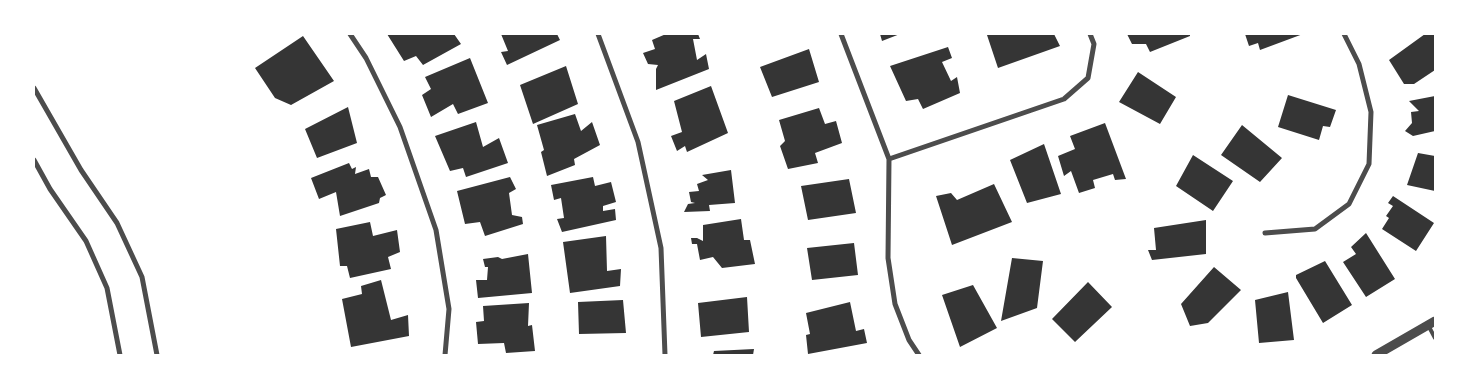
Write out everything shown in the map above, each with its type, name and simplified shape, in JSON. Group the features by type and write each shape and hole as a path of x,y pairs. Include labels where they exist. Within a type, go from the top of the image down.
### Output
{"street":[{"path":"350,34 366,58 400,127 436,230 448,309 445,355"},
{"path":"598,34 638,142 661,248 665,355"},
{"path":"841,34 889,159 888,258 894,304 909,340 919,355"},
{"path":"889,159 1064,99 1088,78 1094,44 1090,34"},
{"path":"1265,233 1315,229 1349,204 1369,164 1371,112 1359,64 1344,34"},
{"path":"34,88 81,170 117,222 142,277 157,355"},
{"path":"34,160 50,189 86,240 107,288 120,355"},
{"path":"1376,355 1432,323"}],"lane":[{"path":"1432,323 1435,338"}],"building":[{"path":"387,34 454,34 461,44 423,65 416,56 404,61"},
{"path":"501,34 557,34 560,40 507,65 501,52 508,51"},
{"path":"666,34 698,34 700,39 693,39 697,60 706,54 709,69 656,90 656,69 658,65 648,64 643,53 655,49 652,40"},
{"path":"880,34 900,34 882,41"},
{"path":"983,34 1054,34 1060,46 998,68 987,35"},
{"path":"1127,34 1190,34 1190,36 1150,52 1146,44 1132,44"},
{"path":"1245,34 1303,34 1260,50 1258,43 1249,46"},
{"path":"1425,34 1435,34 1435,70 1414,84 1404,84 1389,60"},
{"path":"303,36 334,81 291,105 275,98 255,68"},
{"path":"948,47 952,58 942,62 951,81 957,77 960,93 923,109 918,99 906,101 890,66"},
{"path":"809,49 819,82 772,97 760,67"},
{"path":"470,58 488,103 458,114 453,104 431,117 422,95 431,89 425,77"},
{"path":"566,66 578,104 533,124 520,85"},
{"path":"1138,72 1176,97 1160,124 1119,102"},
{"path":"711,86 728,133 687,152 685,146 677,151 671,136 682,132 674,101"},
{"path":"1288,95 1336,110 1330,127 1323,126 1319,140 1278,127"},
{"path":"1435,96 1435,131 1413,136 1405,131 1412,123 1411,112 1419,111 1409,101"},
{"path":"348,107 357,143 317,158 305,129"},
{"path":"819,108 825,124 836,121 842,143 815,153 818,163 788,169 780,146 785,141 779,120"},
{"path":"575,114 581,131 592,122 600,145 574,159 575,165 547,176 541,152 544,150 537,125"},
{"path":"476,122 483,147 499,138 508,163 466,177 463,168 450,171 435,136"},
{"path":"1105,123 1126,179 1115,180 1113,174 1093,180 1095,188 1079,193 1071,171 1064,176 1058,156 1075,149 1070,136"},
{"path":"1242,125 1282,158 1260,182 1221,155"},
{"path":"1044,144 1061,194 1027,203 1010,160"},
{"path":"1418,153 1435,156 1435,191 1407,185"},
{"path":"1193,155 1233,181 1213,211 1176,186"},
{"path":"349,163 352,169 356,167 355,174 369,169 371,177 378,177 386,195 380,198 379,203 340,216 336,192 319,199 311,178"},
{"path":"731,170 735,203 709,205 710,211 684,212 688,204 695,203 691,202 689,192 699,191 697,184 708,180 702,175"},
{"path":"510,177 516,189 509,193 512,215 522,217 523,224 485,236 480,222 465,224 457,191"},
{"path":"593,177 595,186 611,182 616,202 603,206 603,211 615,209 616,220 562,232 557,219 564,218 561,198 554,200 551,185"},
{"path":"849,179 856,213 808,220 801,186"},
{"path":"994,184 1012,222 952,245 936,196 951,193 957,200"},
{"path":"1393,196 1434,223 1416,251 1382,229 1389,218 1386,216 1393,206 1388,203"},
{"path":"741,219 744,240 750,240 755,264 722,268 713,257 700,260 697,244 692,244 691,238 703,241 703,225"},
{"path":"1206,220 1206,254 1152,260 1148,250 1156,250 1154,228"},
{"path":"370,222 373,236 397,230 400,252 388,257 391,269 350,278 347,266 340,266 336,229"},
{"path":"1366,233 1395,279 1366,297 1343,262 1356,254 1351,247"},
{"path":"606,236 607,271 621,269 620,286 570,293 563,242"},
{"path":"854,243 858,275 812,280 807,248"},
{"path":"528,254 532,293 478,298 476,280 487,280 488,267 485,267 483,259 498,257 502,259"},
{"path":"1012,258 1043,261 1037,308 1001,321"},
{"path":"1325,261 1352,305 1323,323 1296,275"},
{"path":"1214,267 1241,290 1208,323 1190,326 1181,304"},
{"path":"381,280 391,320 408,315 409,336 351,347 342,299 362,294 361,286"},
{"path":"1088,282 1112,307 1075,342 1052,319"},
{"path":"973,285 997,328 960,347 942,295"},
{"path":"1288,292 1294,340 1259,343 1255,300"},
{"path":"747,297 749,332 701,337 698,303"},
{"path":"623,300 626,333 579,334 578,302"},
{"path":"850,302 856,331 864,329 867,343 808,354 806,335 810,334 806,313"},
{"path":"529,303 528,326 532,325 535,351 506,353 504,343 478,344 476,322 484,321 483,306"},
{"path":"754,349 753,355 713,355 714,351"}]}
